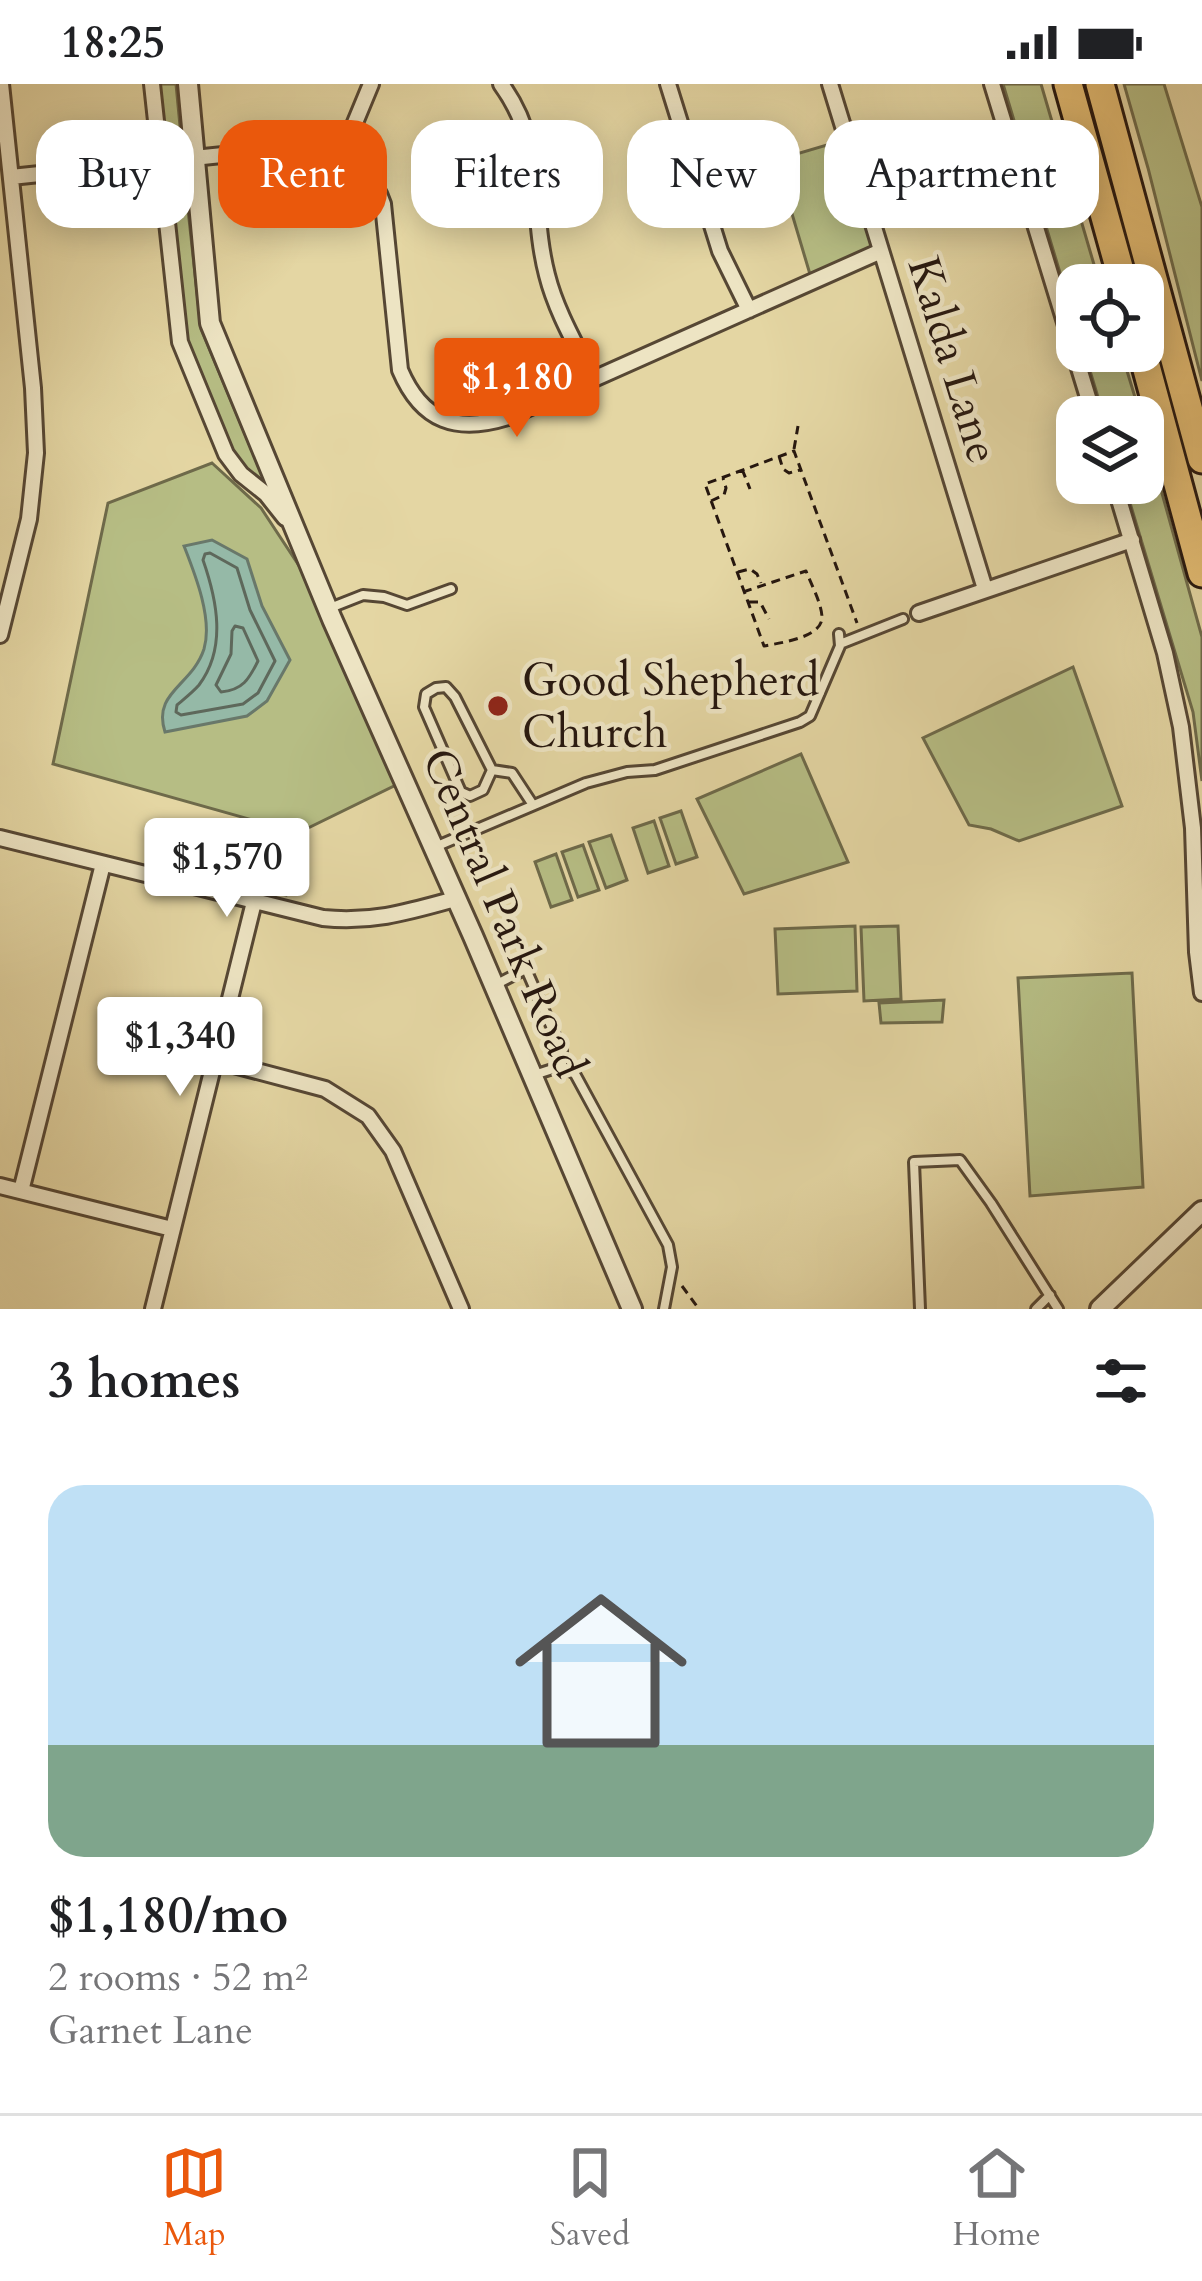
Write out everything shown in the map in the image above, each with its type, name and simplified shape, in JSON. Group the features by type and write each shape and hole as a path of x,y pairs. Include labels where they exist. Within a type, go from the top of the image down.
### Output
{"highway":[{"path":"1068,84 1118,264"},
{"path":"1102,92 1202,459"},
{"path":"1148,372 1202,573"}],"street":[{"path":"0,634 29,519 36,453 33,388 13,264 11,177 1,84"},
{"name":"Central Park Road","path":"152,84 156,120"},
{"name":"Central Park Road","path":"188,84 191,120"},
{"path":"356,120 371,84"},
{"path":"501,84 529,139 545,270 592,379"},
{"path":"668,84 720,251 749,310"},
{"name":"Kalda Lane","path":"830,84 986,589"},
{"path":"992,84 1088,396"},
{"path":"194,158 218,155"},
{"name":"Central Park Road","path":"194,158 210,323 328,609 632,1309"},
{"path":"11,177 36,174"},
{"name":"Central Park Road","path":"167,228 180,342 226,454 282,513 304,547"},
{"path":"384,228 400,370 408,389 436,416 474,426 508,417 881,251"},
{"path":"1121,504 1165,653 1181,728 1193,828 1202,993"},
{"path":"919,613 1132,541"},
{"path":"0,838 323,918 398,915 455,899"},
{"path":"21,1191 103,864"},
{"path":"153,1309 254,902"},
{"path":"215,1060 326,1089 368,1116 393,1151 458,1308"},
{"path":"0,1186 172,1229"},
{"path":"1100,1309 1202,1211"}],"lane":[{"path":"328,609 363,595 406,605 451,589"},
{"path":"434,848 586,783 655,770 800,722 810,716 840,639 903,620"},
{"path":"446,687 455,697 492,770 483,790 470,796 461,792 424,707 426,694 446,687"},
{"path":"492,770 512,773 533,805"},
{"path":"494,985 526,969 562,1051 562,1066"},
{"path":"532,1076 562,1066"},
{"path":"562,1066 575,1074 668,1245 672,1267 664,1309"},
{"path":"920,1309 914,1162 961,1160 1058,1309"},
{"path":"1036,1309 1050,1294"}],"path":[{"path":"798,427 794,451 860,628"},
{"path":"743,592 806,571 821,614 818,628 764,646 743,592 705,484 794,451"},
{"path":"779,456 789,473 802,470"},
{"path":"742,470 750,489"},
{"path":"711,501 724,495 723,476"},
{"path":"736,572 750,569 758,574 761,585"},
{"path":"748,603 760,602 769,619"},
{"path":"680,1284 698,1309"}],"green space":[{"path":"158,84 176,84 179,120 161,120"},
{"path":"1003,84 1041,84 1052,120 1014,120"},
{"path":"1124,84 1164,84 1202,207 1202,381 1148,168"},
{"path":"824,146 824,228 874,228 881,251 812,281 796,228 800,228 800,153"},
{"path":"175,228 190,228 201,329 261,479 240,464 228,443 186,337"},
{"path":"1046,228 1083,228 1094,264 1057,264"},
{"path":"1090,372 1127,372 1135,396 1098,396"},
{"path":"212,463 261,508 315,590 402,782 300,832 286,895 260,890 274,826 53,764 108,503"},
{"path":"1164,500 1202,637 1202,781 1193,712 1130,504"},
{"path":"1073,667 1122,806 1019,841 969,825 923,738"},
{"path":"801,754 848,862 744,894 697,799"},
{"path":"681,811 697,857 676,864 660,818"},
{"path":"654,821 669,866 648,873 633,828"},
{"path":"611,835 627,880 606,888 589,842"},
{"path":"583,845 599,890 578,897 562,852"},
{"path":"556,854 572,900 551,907 535,862"},
{"path":"855,926 857,991 778,994 775,929"},
{"path":"898,926 901,999 864,1001 861,927"},
{"path":"1132,973 1143,1187 1030,1196 1018,978"},
{"path":"944,1000 942,1022 881,1023 879,1003"}],"water":[{"path":"212,540 247,559 262,606 290,660 267,701 247,716 165,732 164,707 198,662 206,637 202,597 184,546"}],"place":[{"name":"Good Shepherd Church","path":"498,706"}]}
